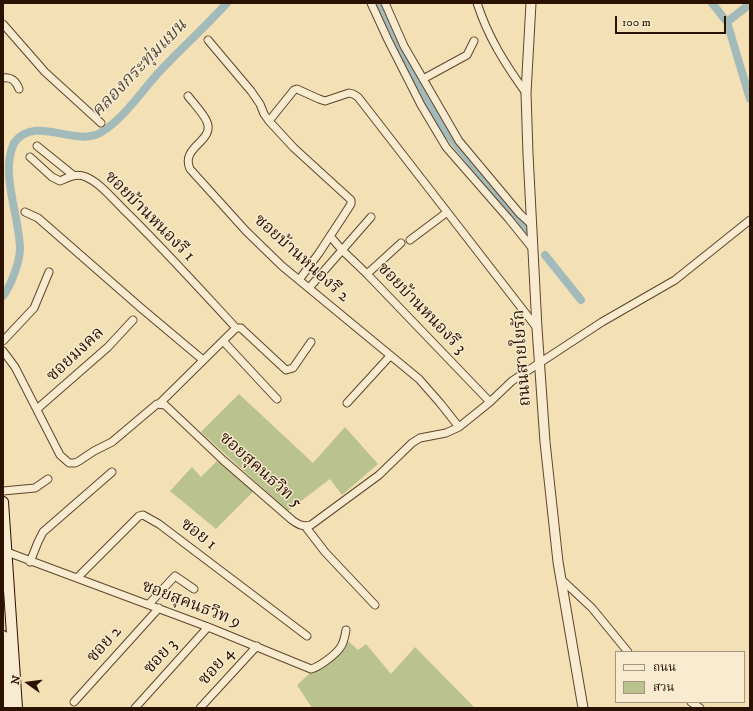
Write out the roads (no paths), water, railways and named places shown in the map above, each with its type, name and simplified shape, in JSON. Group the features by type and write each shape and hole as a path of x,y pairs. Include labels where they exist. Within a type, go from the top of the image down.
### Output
{"main road":[{"path":"3,502 17,708"},
{"path":"3,636 8,708"}],"street":[{"path":"371,3 421,105 446,148 508,218 532,249"},
{"path":"385,3 404,46 459,141 520,214 531,224"},
{"path":"477,3 480,14 501,58 526,93"},
{"name":"ถนนสายใยรัก","path":"531,3 526,93 532,249 545,442 558,562 583,708"},
{"path":"3,24 45,72 101,123"},
{"path":"208,40 260,104 269,121 294,148 351,200 349,207 319,253 299,280"},
{"path":"423,79 467,55 474,41"},
{"path":"3,78 14,80 19,89"},
{"path":"269,121 294,90 299,90 319,99 325,100 331,100 345,94 353,94 358,97 446,213 537,328"},
{"name":"ซอยบ้านหนองรี 2","path":"188,96 207,122 208,128 208,134 190,154 187,160 190,169 246,231 282,266 419,379 431,391 459,427"},
{"path":"37,146 73,175"},
{"name":"ซอยบ้านหนองรี 1","path":"30,157 52,177 60,181 73,175 79,175 87,177 104,190 236,328 241,328 286,370 293,368 311,342"},
{"path":"25,212 38,218 203,360"},
{"path":"410,240 446,213"},
{"path":"309,288 371,217"},
{"name":"ซอยสุคนธวิท 5","path":"160,403 165,405 223,460 292,520 299,525 311,525 368,483 420,438 446,433 459,427 490,402 512,381 602,322 675,280 750,220"},
{"name":"ซอยบ้านหนองรี 3","path":"330,236 490,402"},
{"path":"367,274 401,243"},
{"path":"3,341 34,308 49,272"},
{"name":"ซอยมงคล","path":"37,409 108,347 132,320"},
{"path":"3,351 15,367 60,455 69,463 75,463 112,442 160,403 236,328"},
{"path":"223,341 277,399"},
{"path":"347,403 390,356"},
{"path":"30,562 43,532 112,472"},
{"path":"3,492 35,488 48,479"},
{"name":"ซอย 1","path":"77,578 139,516 144,515 159,524 306,636"},
{"path":"305,526 325,552 375,605"},
{"name":"ซอยสุคนธวิท 9","path":"7,552 30,562 149,604 311,669 320,665 340,648 343,643 346,630"},
{"path":"149,604 175,576 194,589"},
{"path":"561,579 592,608 627,651"},
{"name":"ซอย 2","path":"74,702 159,608"},
{"name":"ซอย 3","path":"135,708 208,627"},
{"name":"ซอย 4","path":"200,708 256,646"}],"waterway":[{"name":"คลองกระทุ่มแบน","path":"3,296 9,286 20,253 19,235 9,181 10,155 14,143 23,135 33,131 79,136 90,136 100,133 125,112 161,70 227,3"},
{"path":"380,3 423,95 446,132 525,229"},
{"path":"712,3 727,22 750,99"},
{"path":"727,22 750,4"},
{"path":"545,255 581,300"}]}
